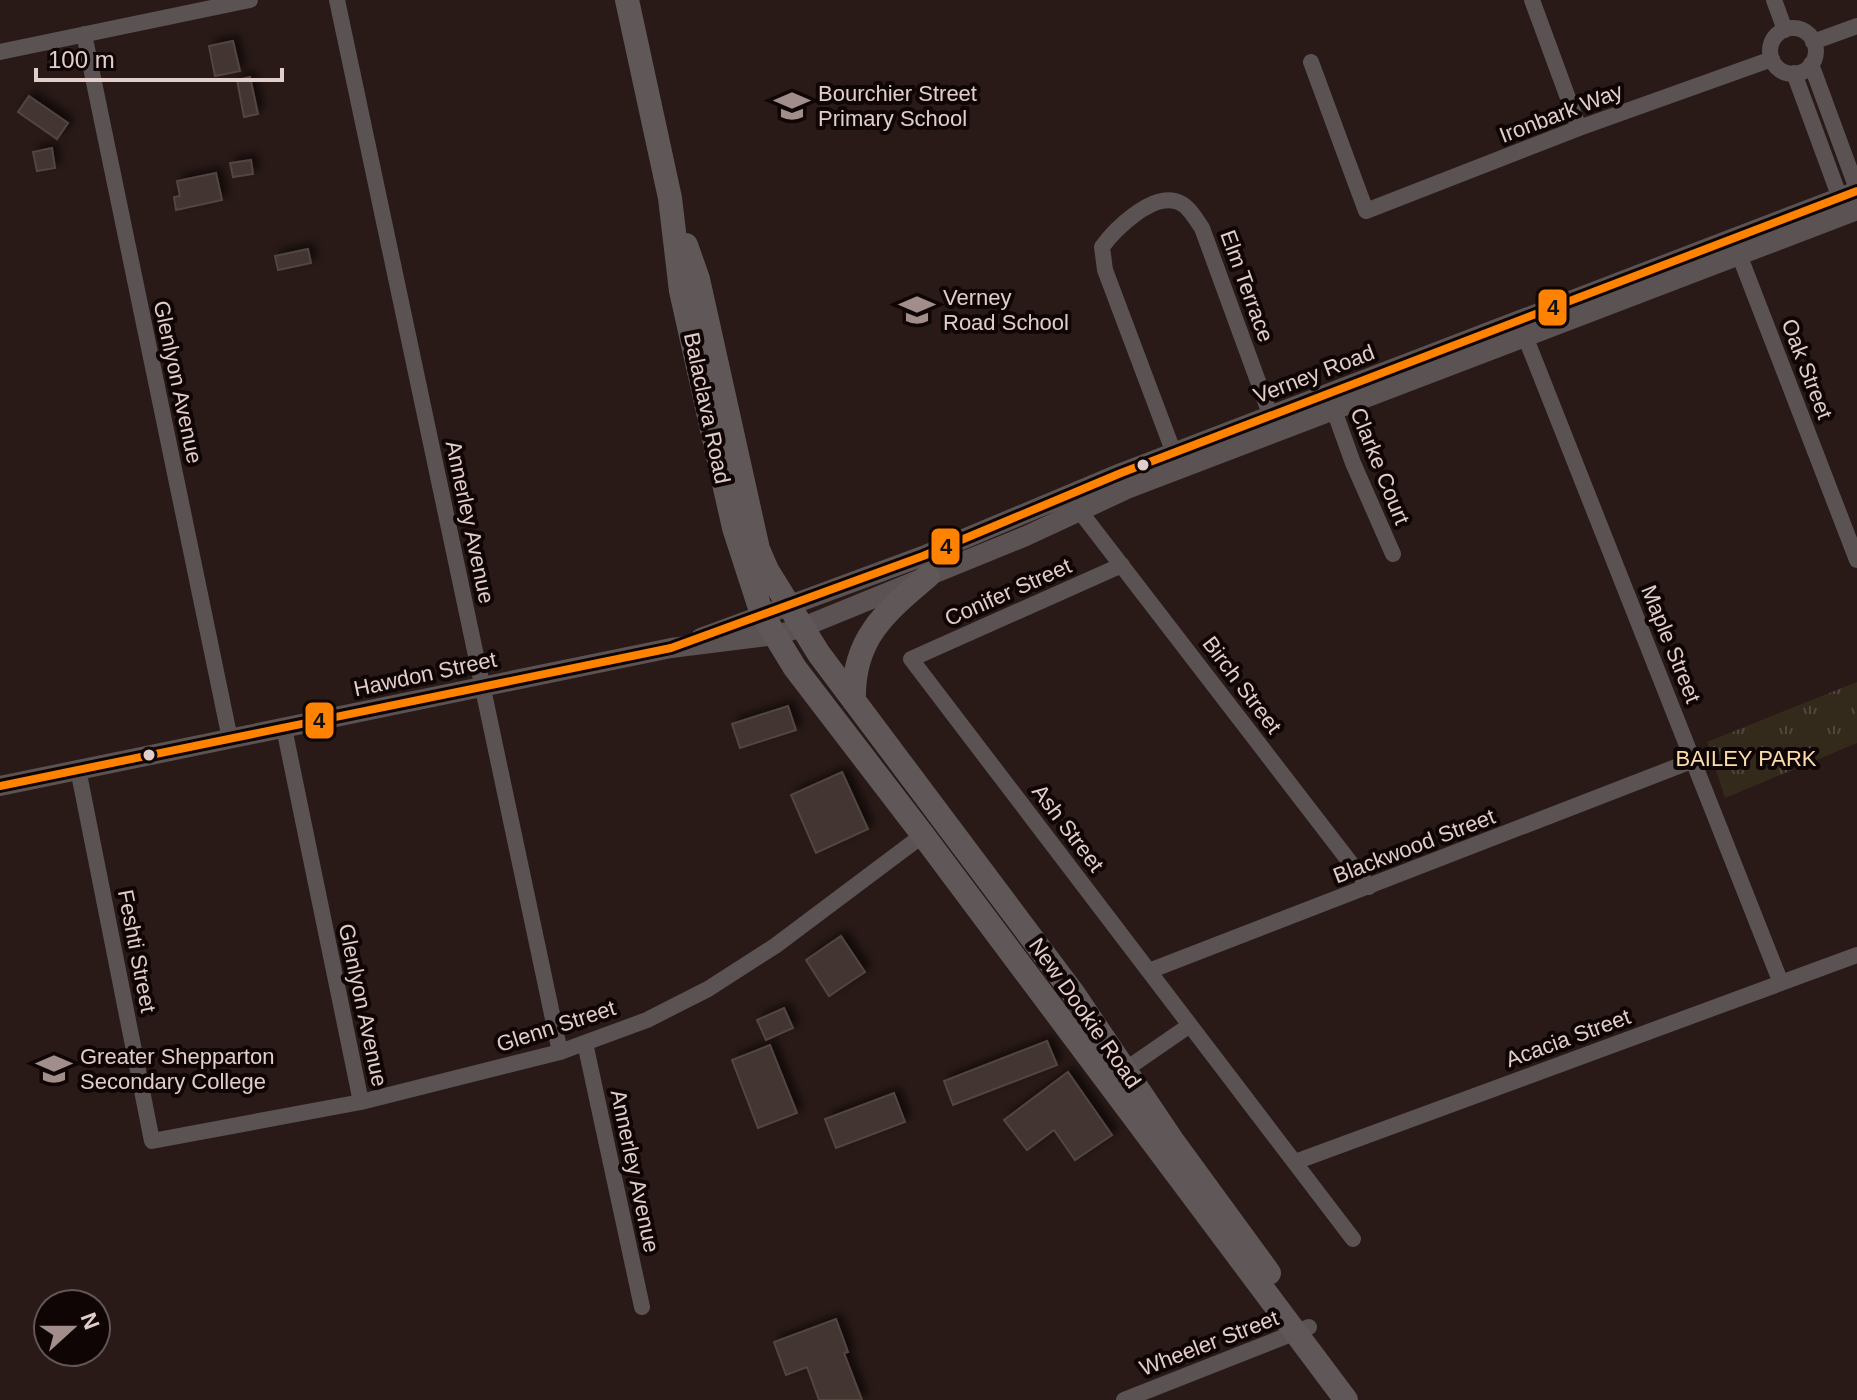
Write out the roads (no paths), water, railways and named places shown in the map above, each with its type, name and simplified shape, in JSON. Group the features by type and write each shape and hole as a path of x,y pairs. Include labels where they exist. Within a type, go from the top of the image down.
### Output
{"main road":[{"name":"Balaclava Road","path":"627,0 670,198 681,291 730,513 762,614 776,635"},
{"name":"Balaclava Road","path":"670,198 698,279 758,549 803,627"},
{"path":"854,701 855,670 864,643 893,608 928,576"},
{"name":"New Dookie Road","path":"803,627 819,654 994,886 1116,1076"},
{"name":"New Dookie Road","path":"776,635 795,668 923,835 1116,1076 1302,1330 1346,1400"},
{"name":"New Dookie Road","path":"1302,1330 1365,1400"}],"street":[{"path":"0,52 250,0"},
{"name":"Annerley Avenue","path":"337,0 560,1052"},
{"path":"1532,0 1579,128"},
{"path":"1774,0 1785,30"},
{"path":"1813,42 1857,26"},
{"path":"1785,30 1804,31 1813,42 1814,57 1805,70 1794,73 1783,71 1772,59 1772,40 1785,30"},
{"name":"Glenlyon Avenue","path":"84,34 230,739"},
{"name":"Ironbark Way","path":"1311,62 1366,211 1579,128 1772,59"},
{"path":"1811,64 1851,200"},
{"path":"1794,73 1851,200"},
{"name":"Verney Road","path":"788,603 923,556 1523,330 1851,200"},
{"name":"Elm Terrace","path":"1176,461 1105,270 1102,247 1114,230 1135,214 1159,202 1175,201 1189,209 1202,228 1274,424"},
{"name":"Oak Street","path":"1736,248 1857,560"},
{"name":"Maple Street","path":"1523,330 1781,983"},
{"name":"Clarke Court","path":"1331,402 1393,554"},
{"name":"Verney Road","path":"803,627 1026,536 1176,461"},
{"name":"Birch Street","path":"1079,510 1369,887"},
{"name":"Conifer Street","path":"911,659 1122,565"},
{"name":"Hawdon Street","path":"671,648 788,603"},
{"name":"Hawdon Street","path":"0,786 671,648 776,635 803,627"},
{"name":"Ash Street","path":"911,659 1353,1239"},
{"name":"Glenlyon Avenue","path":"284,728 361,1102"},
{"name":"Blackwood Street","path":"1149,971 1694,760"},
{"name":"Feshti Street","path":"78,769 152,1141"},
{"name":"Glenn Street","path":"152,1141 361,1102 560,1052 647,1020 708,989 775,946 923,835"},
{"name":"Acacia Street","path":"1295,1162 1857,955"},
{"path":"1116,1076 1190,1025"},
{"name":"Annerley Avenue","path":"585,1043 642,1307"},
{"name":"Wheeler Street","path":"1124,1400 1302,1330"}],"place":[{"name":"Bourchier Street Primary School","path":"792,106"},
{"name":"Verney Road School","path":"917,310"},
{"name":"Greater Shepparton Secondary College","path":"54,1069"}],"park label":[{"name":"BAILEY PARK","path":"1746,758"}]}
